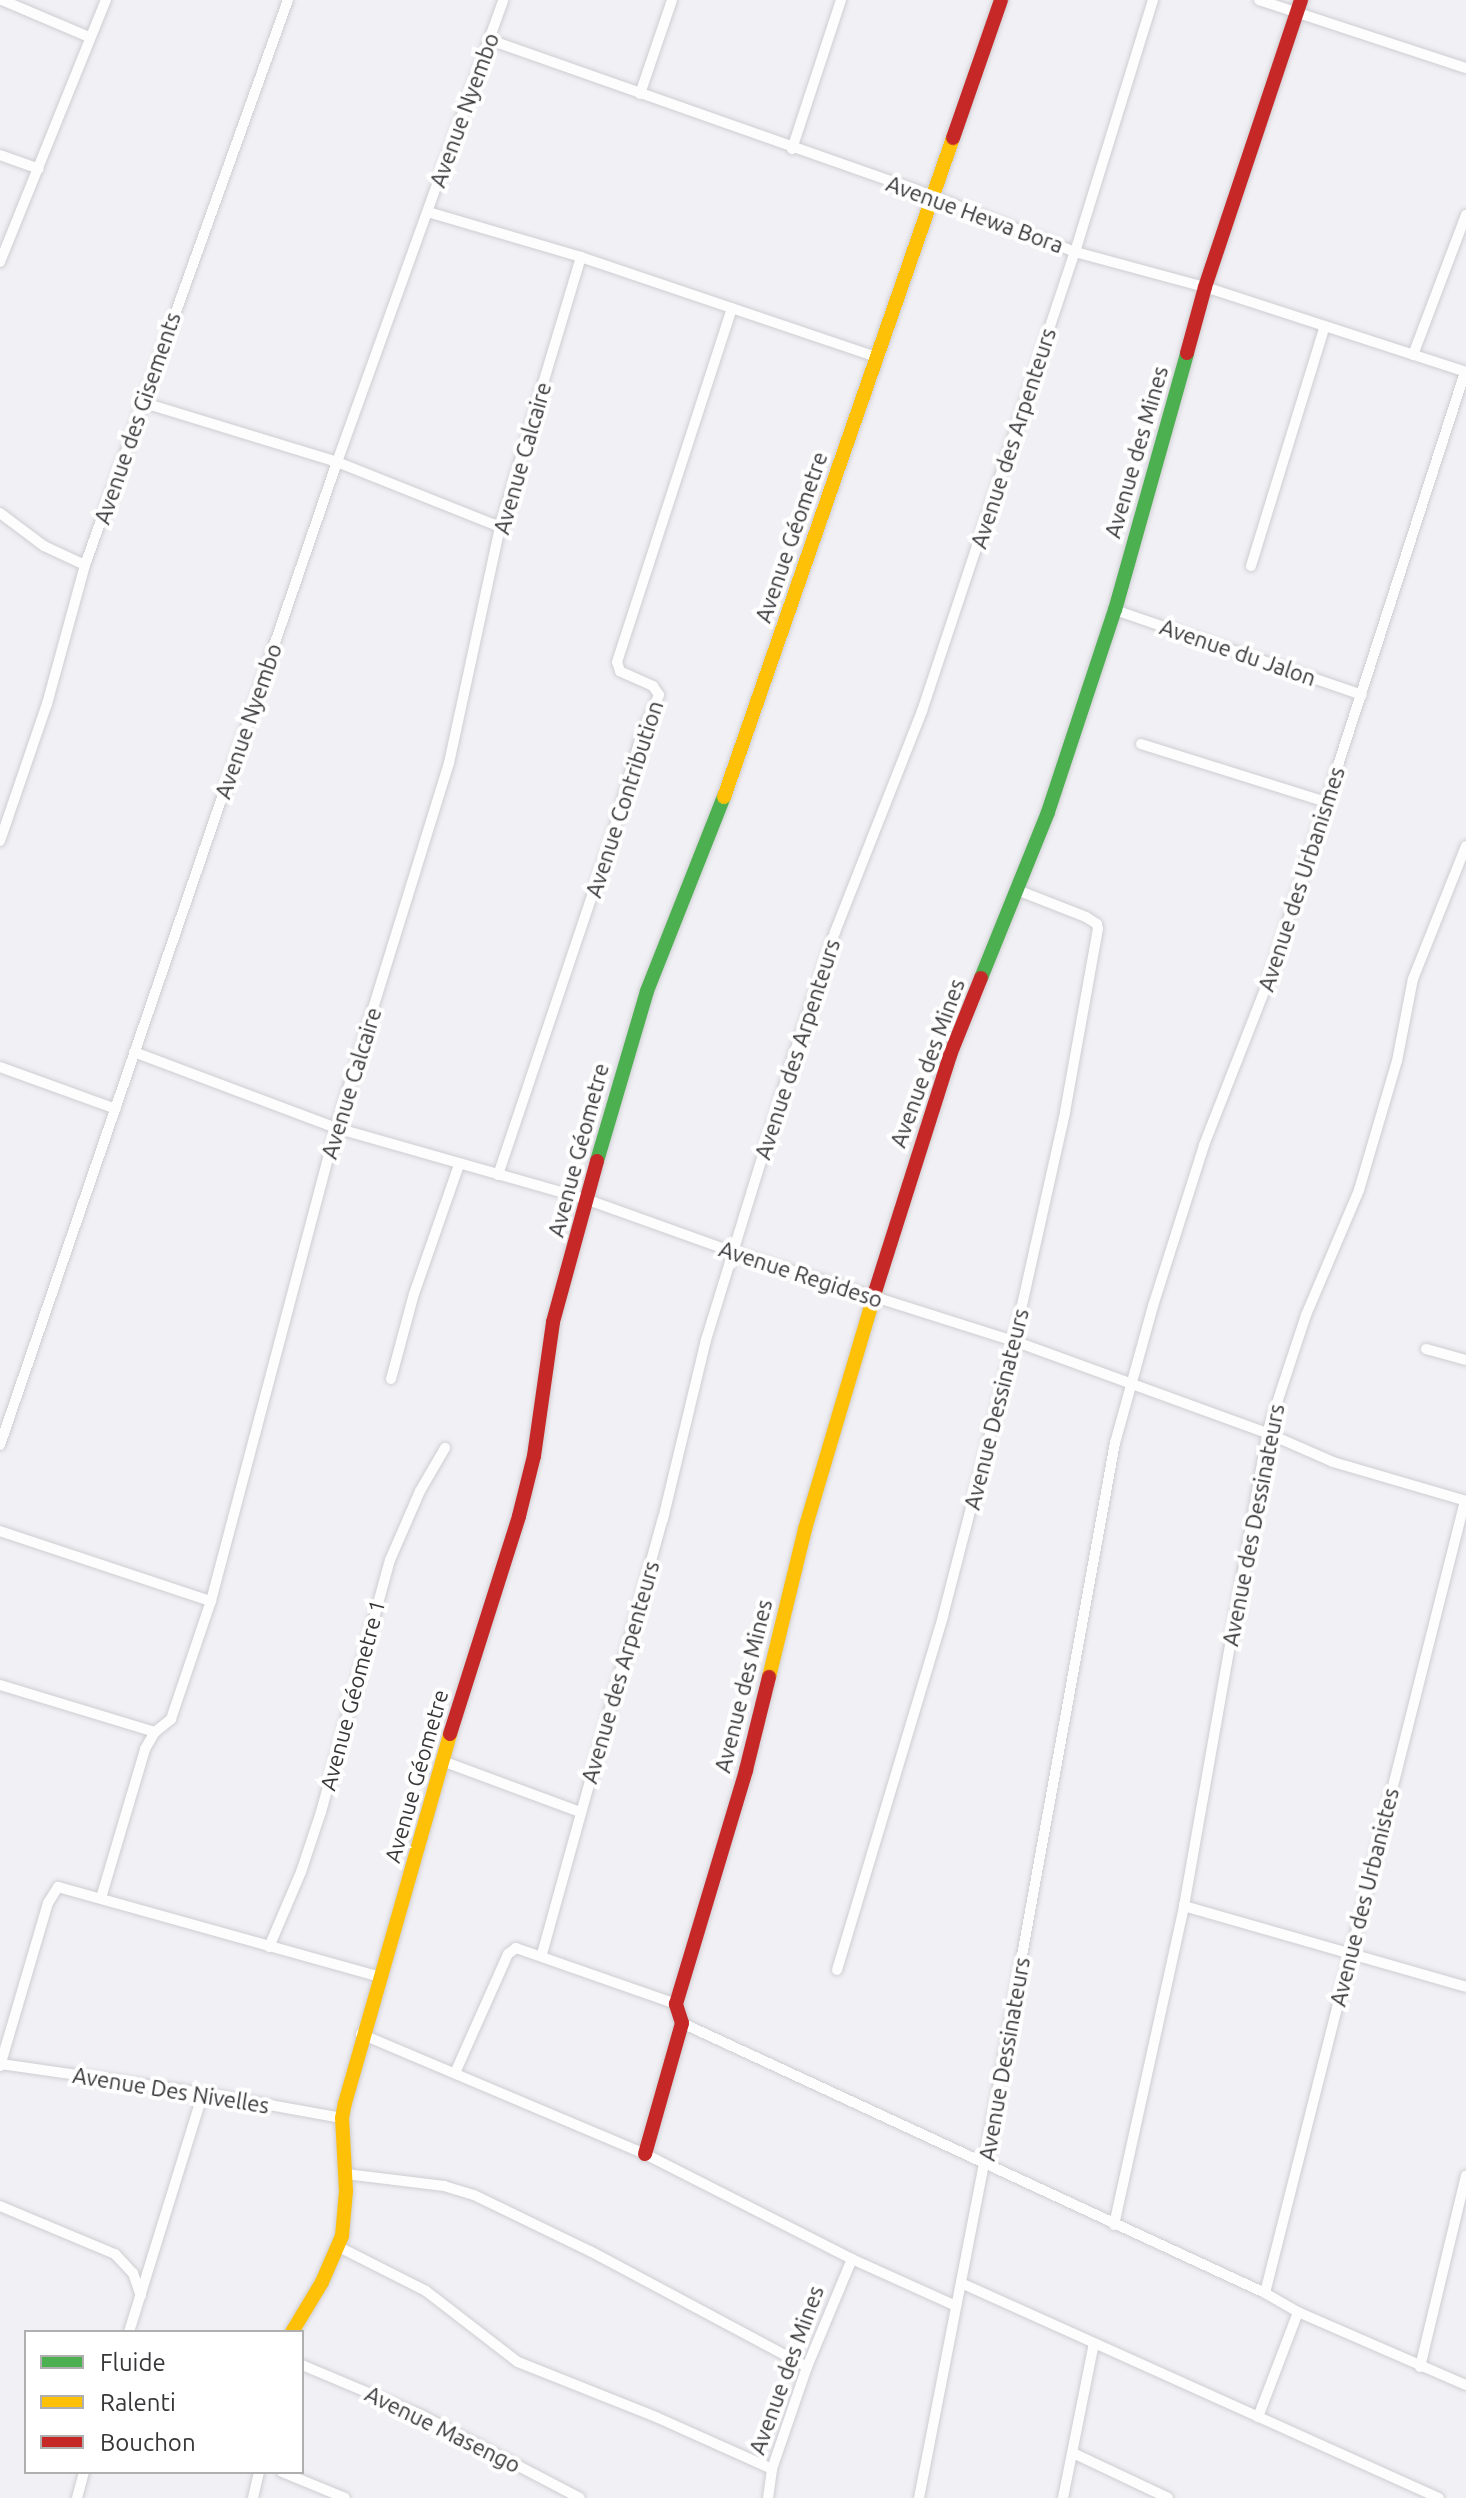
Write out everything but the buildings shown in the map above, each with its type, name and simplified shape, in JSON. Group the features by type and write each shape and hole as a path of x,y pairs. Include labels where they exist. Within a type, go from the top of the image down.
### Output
{"street":[{"path":"2,0 89,37"},
{"path":"0,262 106,0"},
{"name":"Avenue des Gisements","path":"0,841 4,815 47,704 85,565 141,402 288,0"},
{"name":"Avenue Nyembo","path":"0,1445 337,462 503,0"},
{"path":"640,94 672,0"},
{"path":"792,149 841,0"},
{"name":"Avenue Géometre","path":"293,2330 339,2247 346,2207 342,2118 361,2034 445,1762 475,1646 504,1567 527,1487 551,1332 647,991 713,828 1001,0"},
{"name":"Avenue des Arpenteurs","path":"542,1954 663,1519 706,1340 809,1005 922,711 1075,252 1153,0"},
{"path":"1259,0 1299,7 1466,68"},
{"name":"Avenue des Mines","path":"676,2004 746,1770 805,1529 873,1298 950,1055 1048,812 1115,610 1205,287 1299,7"},
{"name":"Avenue Hewa Bora","path":"490,40 935,197 1075,252 1205,287 1466,372"},
{"path":"0,155 39,169"},
{"path":"428,212 581,257 877,357"},
{"path":"1413,355 1466,215"},
{"name":"Avenue Calcaire","path":"101,1898 145,1749 155,1732 171,1719 211,1601 336,1128 449,763 500,527 581,257"},
{"name":"Avenue Contribution","path":"498,1175 611,840 641,736 659,695 653,686 620,671 617,662 732,308"},
{"path":"1251,566 1325,326"},
{"name":"Avenue des Urbanismes","path":"1131,1384 1204,1145 1269,979 1466,372"},
{"path":"141,402 337,462 500,527"},
{"path":"0,513 44,546 85,565"},
{"name":"Avenue du Jalon","path":"1115,610 1362,695"},
{"path":"1141,744 1326,802"},
{"name":"Avenue des Dessinateurs","path":"1114,2225 1184,1906 1267,1433 1306,1315 1359,1190 1397,1061 1413,979 1466,846"},
{"name":"Avenue Dessinateurs","path":"837,1970 943,1616 1014,1341 1065,1112 1098,929 1097,924 1086,917 1017,890"},
{"name":"Avenue Regideso","path":"134,1052 336,1128 588,1200 733,1252 1014,1341 1267,1433 1333,1462 1465,1501"},
{"path":"0,1067 116,1109"},
{"path":"391,1379 414,1294 459,1165"},
{"path":"1426,1349 1466,1360"},
{"name":"Avenue Dessinateurs","path":"919,2498 984,2165 1109,1472 1131,1384"},
{"name":"Avenue Géometre 1","path":"269,1947 301,1872 321,1812 384,1575 420,1491 445,1448"},
{"name":"Avenue des Urbanistes","path":"1265,2293 1465,1501"},
{"path":"0,1531 211,1601"},
{"path":"0,1685 155,1732"},
{"path":"445,1762 580,1812"},
{"path":"0,2065 55,1889 101,1898 381,1977"},
{"path":"1184,1906 1350,1951 1466,1987"},
{"path":"455,2073 508,1954 516,1948 542,1954 676,2004 682,2023 645,2154"},
{"path":"682,2023 1265,2293 1298,2312 1466,2385"},
{"path":"361,2034 550,2117 645,2154 852,2259 956,2306"},
{"name":"Avenue Des Nivelles","path":"0,2065 203,2093 342,2118"},
{"path":"130,2330 203,2093"},
{"path":"346,2174 444,2186 474,2195 590,2251 807,2367"},
{"path":"1420,2367 1466,2175"},
{"path":"0,2206 107,2249 133,2273 141,2296"},
{"path":"339,2247 426,2291 518,2362 656,2417 772,2469"},
{"name":"Avenue des Mines","path":"768,2498 772,2469 807,2367 852,2259"},
{"path":"961,2283 1439,2498"},
{"path":"1258,2417 1298,2312"},
{"path":"1063,2498 1094,2343"},
{"name":"Avenue Masengo","path":"304,2366 407,2408 580,2498"},
{"path":"1073,2453 1168,2498"},
{"path":"77,2498 83,2474"},
{"path":"253,2498 259,2474"},
{"path":"287,2474 345,2498"}],"traffic: fast":[{"path":"981,978 1048,812 1115,610 1187,353"},
{"path":"597,1161 647,991 724,797"}],"traffic: slow":[{"path":"724,797 953,138"},
{"path":"769,1677 805,1529 875,1292"},
{"path":"293,2330 322,2282 342,2236 346,2191 342,2118 345,2103 450,1734"}],"traffic: jam":[{"path":"953,138 1001,0"},
{"path":"1187,353 1205,287 1301,0"},
{"path":"875,1292 950,1055 981,978"},
{"path":"450,1734 519,1516 534,1456 553,1322 597,1161"},
{"path":"645,2154 682,2023 676,2004 746,1770 769,1677"}]}
